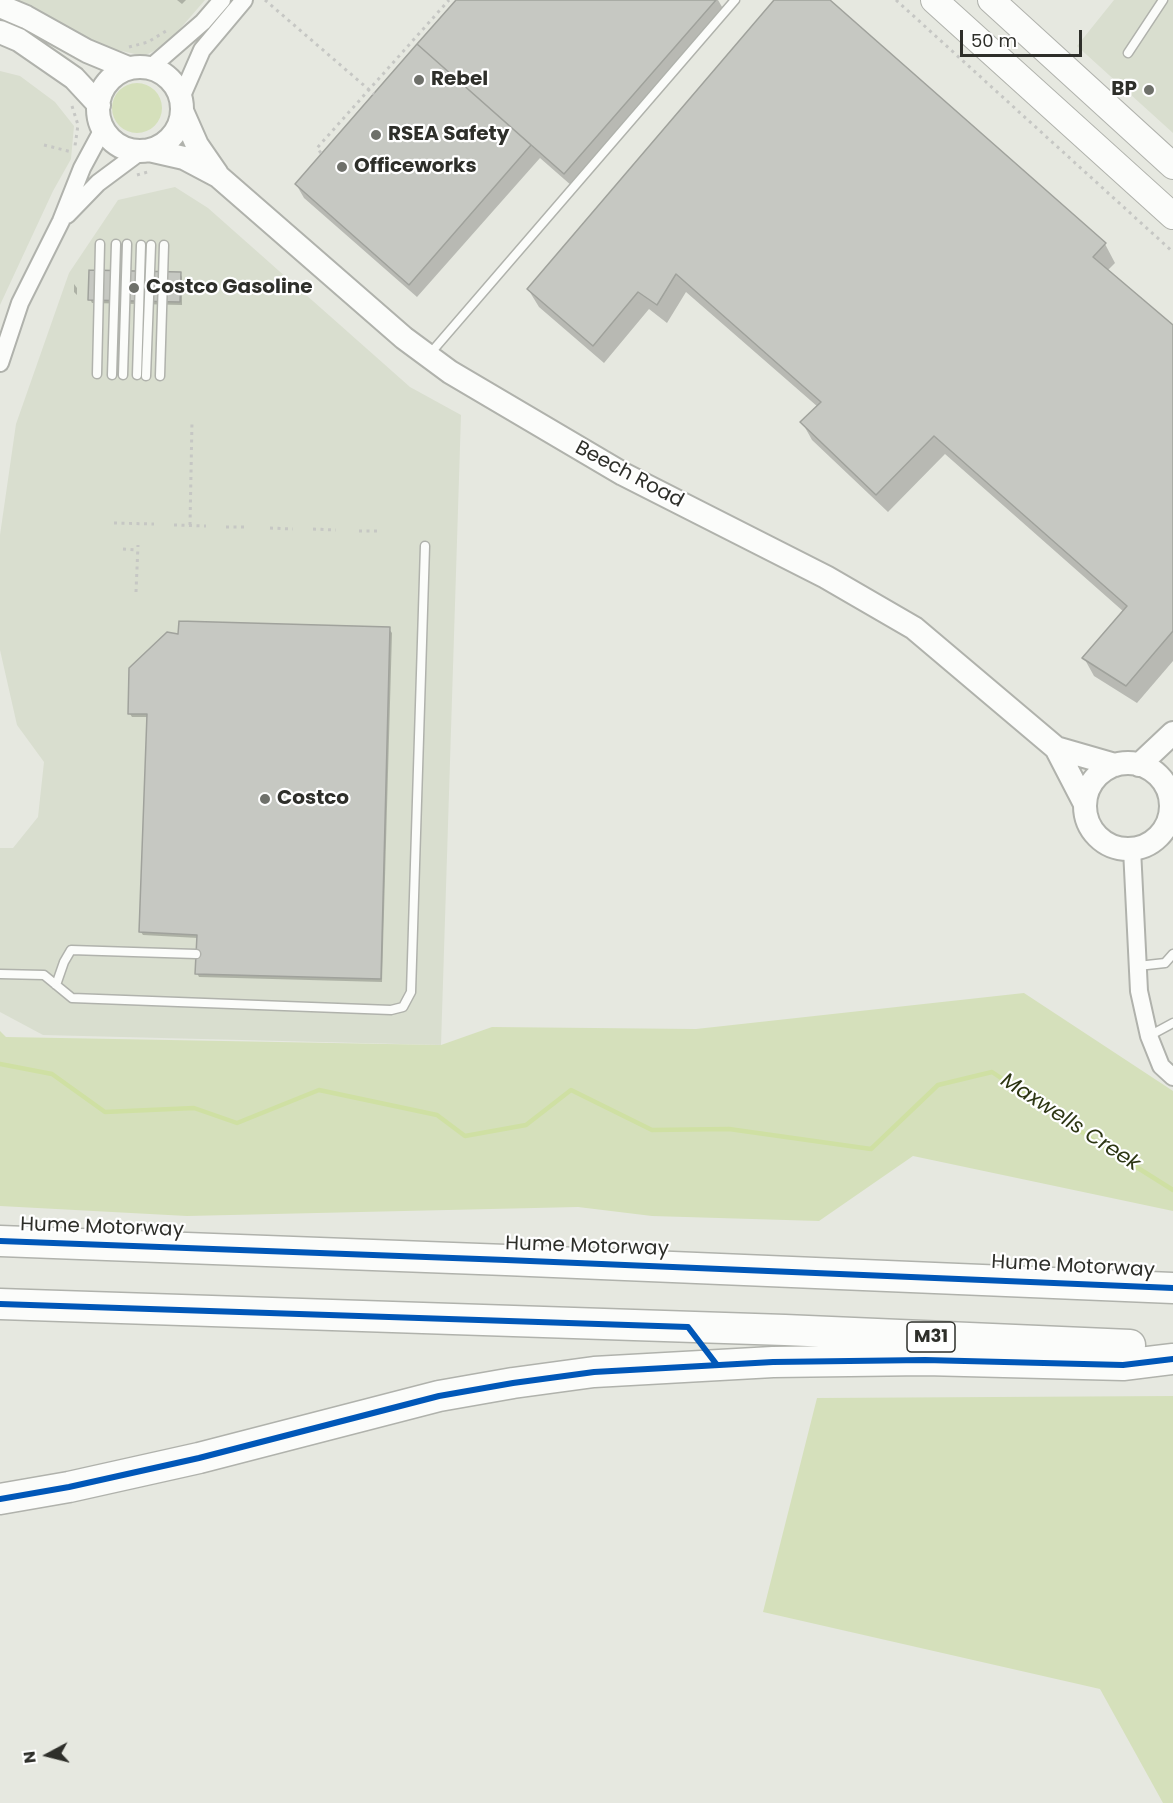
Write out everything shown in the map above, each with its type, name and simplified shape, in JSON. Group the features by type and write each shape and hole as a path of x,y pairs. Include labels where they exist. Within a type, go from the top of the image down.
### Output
{"highway":[{"name":"Hume Motorway","path":"0,1241 1173,1288"},
{"name":"M31","path":"0,1304 774,1330 1173,1347"},
{"path":"0,1499 69,1487 199,1458 439,1396 594,1372 773,1362 925,1360 1123,1365 1173,1359"}],"main road":[{"path":"934,0 1173,216"},
{"path":"991,0 1173,166"},
{"path":"0,6 26,17 87,51 133,61 164,74 174,84 182,104 178,128 166,142 145,151 119,145 103,129 98,114 100,96 110,80 133,61"},
{"path":"0,32 19,40 69,74 99,105"},
{"name":"Beech Road","path":"182,104 197,144 218,176"},
{"name":"Beech Road","path":"145,151 184,158 218,176 404,338 450,372 623,474 826,577 914,628 1056,748 1085,804"},
{"path":"1139,765 1173,733"},
{"name":"Beech Road","path":"1056,748 1114,765"},
{"path":"1127,763 1139,765 1152,771 1171,789 1169,819 1164,830 1155,840 1144,846 1132,849 1117,848 1104,842 1093,832 1086,819 1087,792 1093,780 1114,765 1127,763"}],"street":[{"path":"133,61 203,22 222,0"},
{"path":"182,104 202,50 244,0"},
{"path":"0,363 20,303 61,221 82,168 103,129"},
{"path":"61,221 98,183 145,151"},
{"path":"1132,849 1139,992 1149,1036 1161,1066 1173,1077"}],"lane":[{"path":"428,356 735,0"},
{"path":"1128,53 1163,0"},
{"path":"97,374 100,244"},
{"path":"112,375 116,244"},
{"path":"123,375 127,244"},
{"path":"141,245 141,376 151,245"},
{"path":"160,376 164,245"},
{"path":"0,974 44,975 72,998 391,1010 403,1007 411,992 425,546"},
{"path":"56,985 71,950 196,954"},
{"path":"1138,966 1165,963 1173,954"},
{"path":"1149,1036 1173,1023"}],"path":[{"path":"265,0 374,94"},
{"path":"321,153 317,148 449,0"},
{"path":"896,0 1173,252"},
{"path":"133,61 137,46 162,34"},
{"path":"44,145 73,152 78,125 69,99"},
{"path":"132,178 151,171 160,173"},
{"path":"190,525 192,421"},
{"path":"114,523 154,524"},
{"path":"174,525 206,526"},
{"path":"226,527 247,527"},
{"path":"270,528 293,529"},
{"path":"313,530 336,530"},
{"path":"359,531 379,531"},
{"path":"123,549 138,548 136,592"}],"shaded area":[{"path":"14,0 205,0 166,45 144,56 108,48 78,36 55,20"},
{"name":"BP","path":"1114,0 1173,0 1173,133 1077,46"},
{"path":"0,71 20,76 55,102 74,126 71,159 53,191 0,305"},
{"path":"175,187 208,208 410,387 461,415 441,1045 43,1035 0,1012 0,848 13,848 38,817 44,762 17,725 0,650 0,535 16,424 69,273 118,200"}],"green space":[{"path":"132,83 142,83 155,90 162,103 162,113 155,126 142,133 132,133 123,129 116,122 112,113 112,103 116,94 123,87"},
{"path":"1024,993 1173,1091 1173,1211 913,1156 819,1221 652,1216 578,1207 187,1216 0,1206 0,1031 6,1037 441,1045 492,1027 696,1029"},
{"path":"1173,1396 1173,1803 1163,1803 1100,1689 763,1612 817,1398"}],"building":[{"path":"456,0 716,0 564,174 417,44"},
{"path":"774,0 830,0 1106,243 1093,257 1173,325 1173,631 1126,686 1082,658 1127,606 934,436 876,495 800,422 821,402 676,274 657,305 638,292 593,346 527,289"},
{"path":"417,44 531,145 409,285 295,184"},
{"path":"89,270 181,272 180,302 88,300"},
{"name":"Costco","path":"179,621 390,627 381,979 195,974 197,935 139,932 147,714 128,714 129,668 167,632 178,634"}],"waterway":[{"name":"Maxwells Creek","path":"0,1064 52,1074 105,1112 194,1108 237,1123 319,1090 437,1115 465,1136 526,1125 571,1090 652,1130 729,1129 871,1149 938,1085 992,1072 1173,1190"}],"cycle path":[{"path":"0,1241 1173,1288"},
{"path":"0,1304 688,1327 717,1365"},
{"path":"0,1499 69,1487 199,1458 439,1396 594,1372 773,1362 925,1360 1123,1365 1173,1359"}],"place":[{"name":"Rebel","path":"419,80"},
{"name":"BP","path":"1149,90"},
{"name":"RSEA Safety","path":"376,135"},
{"name":"Officeworks","path":"342,167"},
{"name":"Costco Gasoline","path":"134,288"},
{"name":"Costco","path":"265,799"}]}
